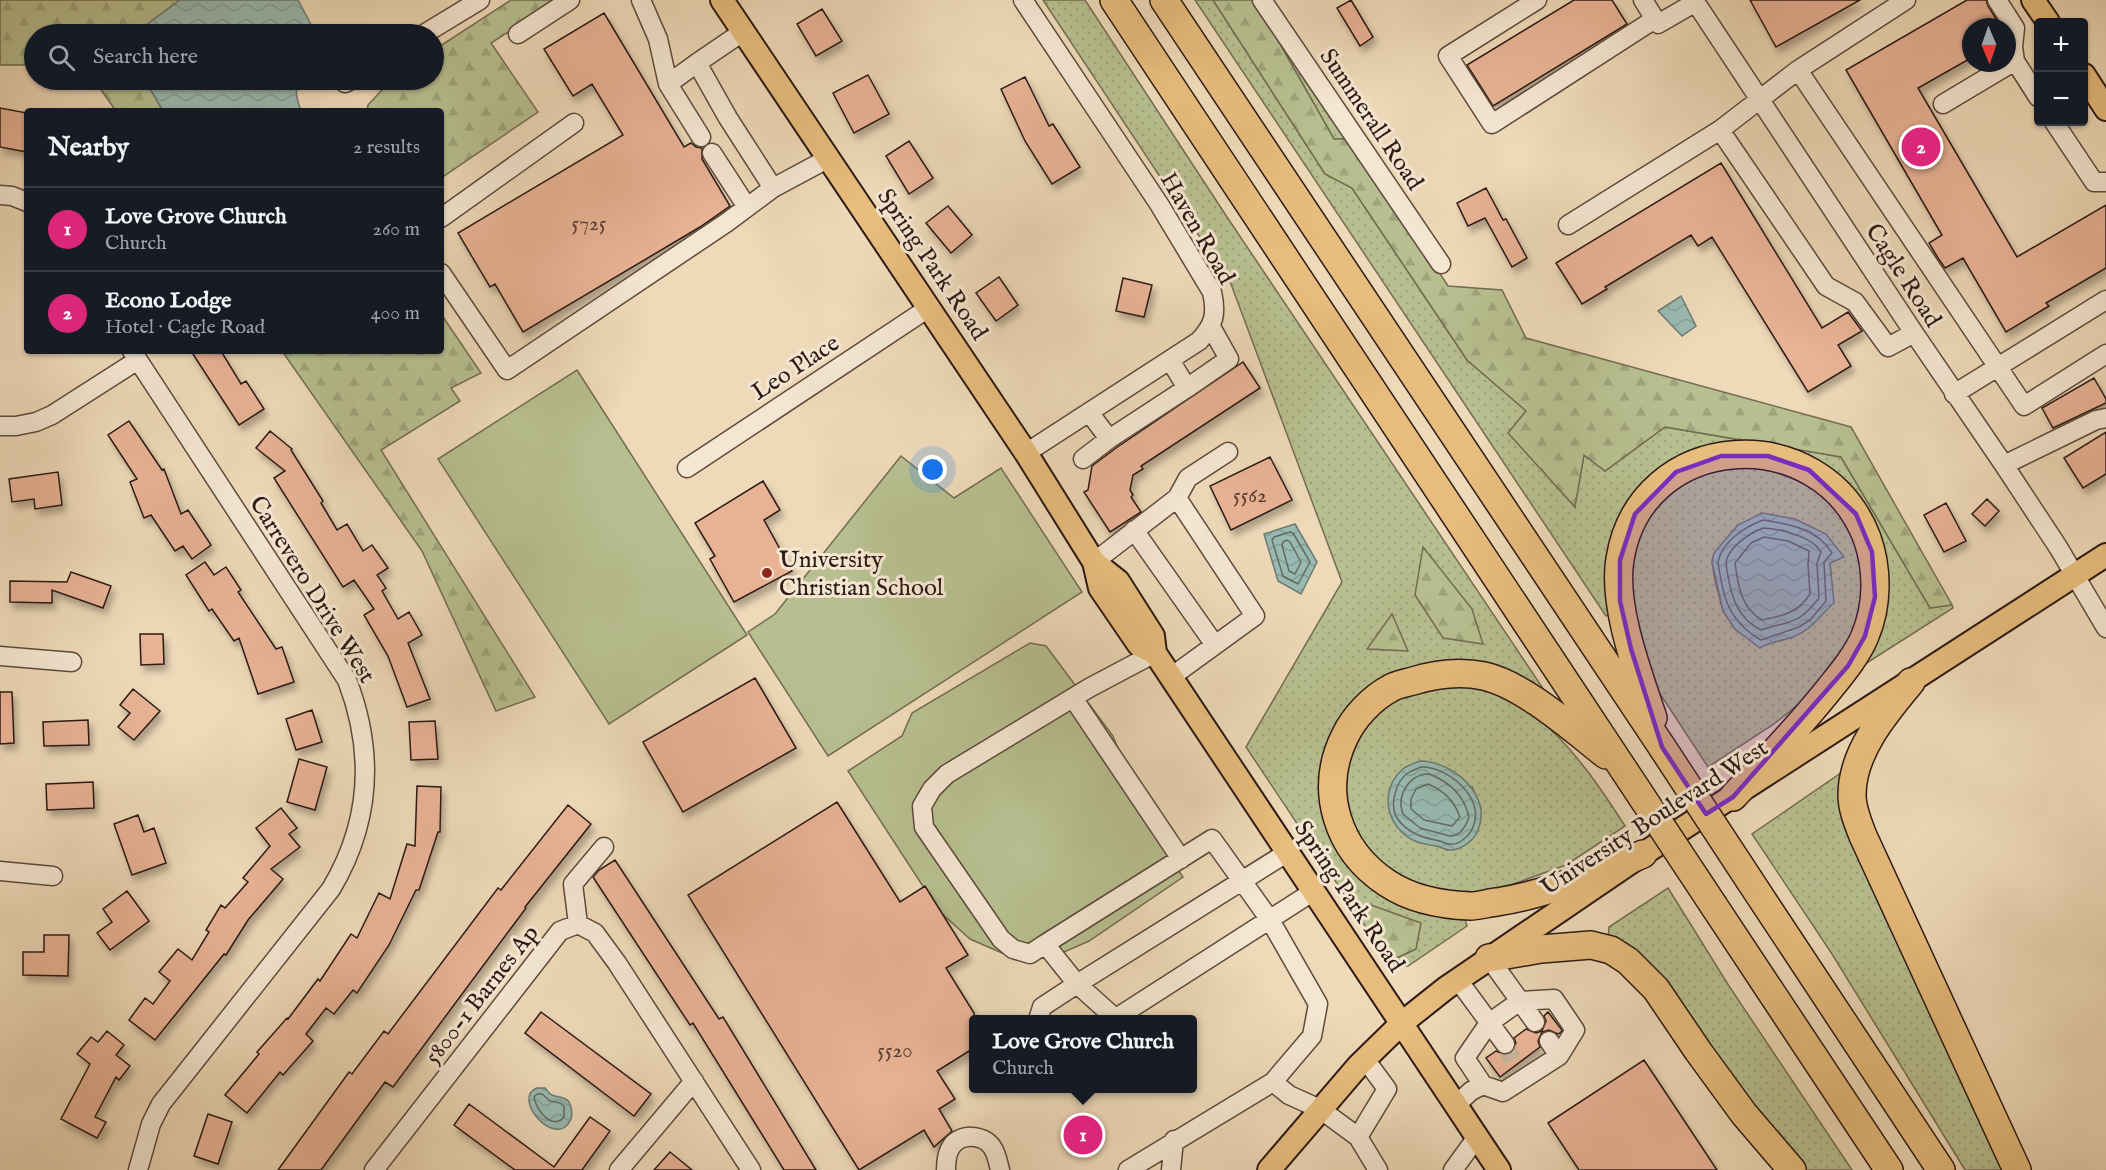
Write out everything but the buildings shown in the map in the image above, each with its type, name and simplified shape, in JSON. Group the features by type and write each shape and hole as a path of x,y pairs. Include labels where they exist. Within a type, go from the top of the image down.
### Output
{"highway":[{"path":"1114,0 1889,1170"},
{"path":"1164,0 1941,1170"},
{"path":"1662,747 1631,649 1620,601 1620,560 1626,535 1635,514 1661,483 1676,472 1706,460 1744,454 1768,456 1790,461 1809,470 1841,495 1856,514 1864,532 1872,552 1875,574 1875,597 1871,617 1865,636 1848,666 1810,713 1733,797"},
{"path":"1624,770 1568,725 1503,682 1485,676 1446,674 1428,676 1392,687 1364,709 1351,723 1338,750 1332,776 1332,792 1335,812 1342,831 1352,848 1372,872 1404,892 1433,902 1471,906 1515,899 1587,877 1643,854"},
{"path":"1911,682 1887,711 1860,758 1853,778 1852,797 1855,814 1863,836 2017,1170"},
{"path":"1489,958 1541,949 1591,945 1611,950 1629,961 1656,989 1744,1114 1792,1170"}],"main road":[{"name":"Spring Park Road","path":"722,0 930,307 1094,562 1118,581 1153,636 1155,653 1499,1170"},
{"path":"2033,0 2045,18"},
{"path":"2088,81 2106,109"},
{"name":"University Boulevard West","path":"1269,1170 1365,1059 1402,1023 1458,980 1643,854 2106,555"}],"street":[{"path":"440,24 480,0"},
{"path":"518,33 570,0"},
{"path":"641,0 658,39 668,84 701,137"},
{"name":"Haven Road","path":"1023,0 1159,204 1212,292 1215,304 1211,327"},
{"name":"Summerall Road","path":"1262,0 1441,264"},
{"path":"1537,0 1448,56 1492,124 1655,19"},
{"path":"1643,0 1658,24 1695,1"},
{"path":"1568,225 1720,130 1798,70 1906,0"},
{"path":"1997,0 2009,18"},
{"name":"Cagle Road","path":"1695,1 1954,394 2004,465 2106,628"},
{"path":"668,84 744,32"},
{"path":"697,63 728,118 773,188"},
{"path":"2016,63 2034,91"},
{"path":"1798,70 2024,406 2106,354"},
{"path":"1943,104 1997,72"},
{"path":"444,216 574,123"},
{"path":"2057,126 2094,182 2106,182"},
{"path":"1720,130 1826,286 1855,302 1888,347 1914,333"},
{"path":"712,153 747,207"},
{"path":"444,277 507,370 773,188 829,158"},
{"path":"0,195 24,201"},
{"path":"1954,394 2106,300"},
{"name":"Leo Place","path":"687,468 930,307"},
{"path":"1026,453 1199,341 1211,327 1229,360 1109,439 1083,459"},
{"path":"0,426 36,422 52,414 135,355"},
{"name":"Carrevero Drive West","path":"135,355 346,680 362,729 365,784 363,811 356,838 340,874 331,889 161,1104 151,1124 138,1170"},
{"path":"1170,360 1186,388"},
{"path":"1089,412 1109,439"},
{"path":"2004,465 2096,420 2106,418"},
{"path":"1094,562 1177,498 1188,478 1228,452"},
{"path":"1172,677 1255,616 1177,498"},
{"path":"1134,530 1215,645"},
{"path":"1128,1170 1273,1082 1312,1036 1318,1004 1270,920 1212,839 1030,954 1013,949 1001,939 924,827 922,806 932,789 947,774 1073,698 1155,653"},
{"path":"0,656 72,662"},
{"path":"1073,698 1181,859"},
{"path":"578,924 573,884 604,847"},
{"path":"1040,1015 1042,1007 1077,984 1288,852"},
{"path":"0,871 53,876"},
{"path":"1120,1015 1314,891"},
{"name":"5800-1 Barnes Ap","path":"374,1170 560,931 578,924 595,933 617,963 751,1170"},
{"path":"1045,944 1077,984 1110,1015"},
{"path":"1489,958 1535,1022"},
{"path":"1458,980 1505,1044"},
{"path":"1554,999 1575,1030 1559,1056 1521,1072 1503,1092 1483,1085 1465,1058 1489,1023 1520,1001 1554,999"},
{"path":"1549,1041 1559,1056"},
{"path":"1358,1137 1388,1089 1365,1059"},
{"path":"619,1170 694,1081"},
{"path":"1273,1082 1289,1095 1320,1109 1358,1137 1378,1170"},
{"path":"1456,1105 1483,1085"},
{"path":"946,1170 948,1153 952,1145 972,1136 991,1145 1000,1170"},
{"path":"1453,1170 1477,1137"},
{"path":"1172,1170 1174,1140"}],"highlighted area":[{"path":"1721,456 1768,456 1809,470 1856,514 1872,552 1875,597 1865,636 1848,666 1733,797 1706,814 1662,747 1631,649 1620,601 1620,560 1635,514 1676,472"}],"green space":[{"path":"0,0 180,0 148,24 24,24 24,65 0,65"},
{"path":"511,0 559,0 491,43 538,112 444,176 444,108 368,108 382,90 444,90 444,44"},
{"path":"1043,0 1085,0 1227,217 1544,690 1541,695 1515,678 1387,681 1323,797 1403,904 1465,919 1467,926 1408,966 1398,967 1388,962 1416,949 1371,905 1354,909 1246,747 1342,582 1231,284"},
{"path":"1195,0 1213,0 1325,174 1352,188 1467,360 1527,411 1574,506 1584,455 1605,471 1665,427 1740,440 1682,459 1644,486 1614,612 1606,616"},
{"path":"1213,0 1255,0 1334,139 1352,139 1448,286 1502,290 1526,338 1851,427 1952,605 1930,608 1841,457 1665,427 1605,471 1584,455 1575,507 1508,433 1526,411 1467,360 1352,188 1325,174"},
{"path":"1255,0 1352,139 1334,139"},
{"path":"101,90 151,90 161,108 114,108"},
{"path":"444,318 481,373 451,388 460,401 381,450 535,697 496,711 422,551 284,354 444,354"},
{"path":"577,370 747,635 609,724 438,459"},
{"path":"1791,448 1841,457 1930,608 1952,605 1953,608 1862,666 1875,530 1838,476"},
{"path":"901,456 954,498 1001,468 1082,592 828,756 748,632 775,614"},
{"path":"1725,466 1786,471 1832,501 1860,549 1863,602 1850,638 1841,653 1805,699 1774,724 1708,767 1651,680 1628,592 1637,536 1659,502 1684,483","holes":["1738,525 1843,557 1830,563 1833,603 1810,625 1788,638 1760,647 1735,629 1723,611 1712,562 1714,553"]},
{"path":"1423,547 1472,609 1483,644 1443,638 1415,595"},
{"path":"1392,614 1408,651 1367,649"},
{"path":"1030,643 1046,646 1113,736 1149,827 1183,877 1089,941 1064,952 1002,953 970,939 939,911 848,771 902,736 912,713"},
{"path":"1438,686 1466,687 1492,692 1516,703 1538,719 1578,759 1625,826 1566,865 1505,887 1470,893 1438,890 1400,880 1369,855 1346,814 1344,770 1362,729 1382,709 1412,693","holes":["1472,787 1481,808 1447,850 1414,839 1402,832"]},
{"path":"1841,773 1846,776 2011,1170 1965,1170 1832,954 1752,834"},
{"path":"1668,888 1729,986 1852,1170 1801,1170 1608,941 1609,927"},
{"path":"1371,905 1421,923 1416,949 1388,962 1354,909"}],"water":[{"path":"180,0 298,0 311,24 148,24"},
{"path":"151,90 297,90 300,108 161,108"},
{"path":"1681,296 1696,326 1682,336 1658,311"},
{"path":"1762,513 1795,519 1826,534 1844,557 1830,563 1834,603 1800,634 1760,648 1735,629 1723,611 1712,562 1714,553 1738,525"},
{"path":"1295,524 1317,562 1301,594 1278,581 1264,534"},
{"path":"1420,761 1445,767 1467,782 1475,793 1480,804 1481,817 1476,834 1463,847 1448,850 1415,841 1397,827 1392,818 1388,798 1390,787 1403,769"},
{"path":"537,1088 545,1088 551,1095 569,1102 572,1117 563,1128 555,1129 546,1126 532,1110 529,1101 530,1093"}],"tunnel":[{"path":"1505,1044 1516,1065"}],"place":[{"name":"Econo Lodge","path":"1921,147"},
{"name":"University Christian School","path":"767,573"},
{"name":"Love Grove Church","path":"1083,1135"}]}
